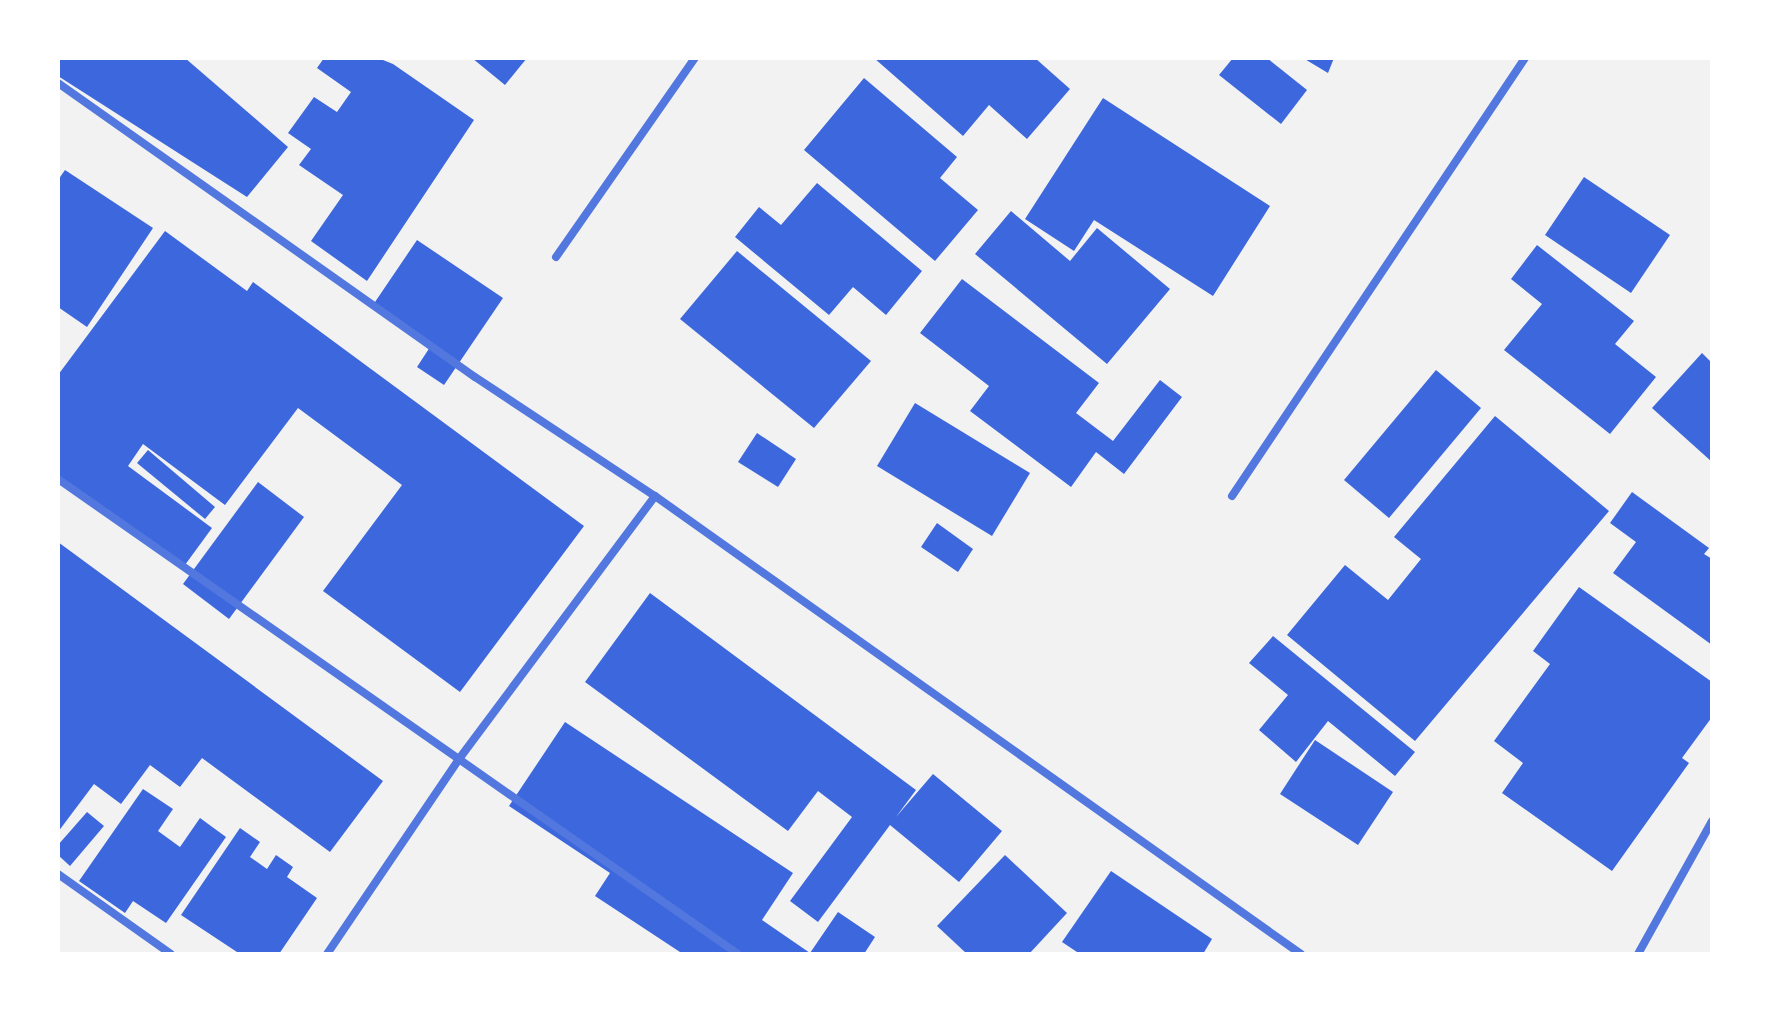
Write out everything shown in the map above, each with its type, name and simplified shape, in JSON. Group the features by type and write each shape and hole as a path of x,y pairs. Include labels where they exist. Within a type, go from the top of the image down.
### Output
{"street":[{"path":"556,257 695,58"},
{"path":"1232,496 1525,58"},
{"path":"58,96 61,85 475,377 655,496 1301,954"},
{"path":"58,479 738,954"},
{"path":"327,954 459,759 655,496"},
{"path":"1638,954 1712,821"},
{"path":"58,874 171,954"}],"building":[{"path":"58,58 185,58 288,147 247,197 58,76"},
{"path":"324,58 378,58 393,64 474,120 367,281 311,241 343,195 299,165 311,149 288,133 314,97 337,112 351,92 317,68"},
{"path":"472,58 527,58 505,85"},
{"path":"874,58 1035,58 1070,89 1027,139 989,105 963,136"},
{"path":"1233,58 1267,58 1307,90 1281,124 1219,75"},
{"path":"1303,58 1334,58 1328,73"},
{"path":"864,78 957,157 940,178 978,210 935,261 804,150"},
{"path":"1103,98 1270,206 1213,296 1094,220 1074,251 1025,219"},
{"path":"65,170 153,228 87,327 58,307 58,180"},
{"path":"1584,177 1670,235 1631,293 1545,235"},
{"path":"817,183 922,271 886,315 853,287 829,315 735,237 759,207 781,225"},
{"path":"1011,211 1070,261 1097,228 1170,289 1107,364 975,254"},
{"path":"165,231 247,291 253,282 584,526 460,692 323,591 402,485 298,408 225,505 143,444 128,466 212,528 182,569 58,478 58,375"},
{"path":"417,240 503,298 444,385 417,367 432,344 373,305"},
{"path":"1537,245 1634,321 1615,344 1656,377 1610,434 1504,350 1542,304 1511,279"},
{"path":"737,251 871,361 814,428 680,319"},
{"path":"962,279 1099,383 1076,413 1113,441 1160,380 1182,397 1124,474 1096,452 1071,487 970,411 989,386 920,333"},
{"path":"1702,353 1712,363 1712,462 1652,408"},
{"path":"1436,370 1481,408 1389,518 1344,480"},
{"path":"915,403 1030,473 992,536 877,466"},
{"path":"1495,416 1609,511 1415,741 1287,635 1345,565 1388,600 1421,559 1394,537"},
{"path":"757,433 796,459 778,487 738,462"},
{"path":"148,450 215,507 205,519 137,463"},
{"path":"258,482 304,517 229,619 183,584"},
{"path":"1632,492 1709,548 1704,554 1712,559 1712,645 1613,573 1636,542 1610,523"},
{"path":"937,523 973,549 958,572 921,547"},
{"path":"58,542 383,781 330,852 202,758 180,787 150,765 121,804 94,784 58,832"},
{"path":"1579,587 1712,682 1712,717 1682,758 1689,763 1612,871 1502,793 1523,763 1494,741 1550,664 1533,651"},
{"path":"650,593 916,790 896,817 933,774 1002,831 959,882 890,825 818,922 790,901 852,817 818,791 788,831 585,682"},
{"path":"1273,636 1415,752 1395,776 1328,721 1296,762 1259,730 1288,695 1249,663"},
{"path":"565,722 793,873 762,920 810,953 838,912 875,937 864,954 683,954 595,896 610,873 509,806"},
{"path":"1315,740 1393,792 1358,845 1280,794"},
{"path":"143,789 173,809 158,831 180,847 200,818 226,837 166,923 133,901 125,913 79,881"},
{"path":"87,812 104,826 70,866 58,855 58,845"},
{"path":"240,828 260,842 250,857 267,869 276,855 293,867 287,877 317,898 279,954 240,954 181,915"},
{"path":"1005,855 1067,913 1029,954 967,954 937,926"},
{"path":"1111,871 1212,939 1203,954 1080,954 1062,942"}]}
